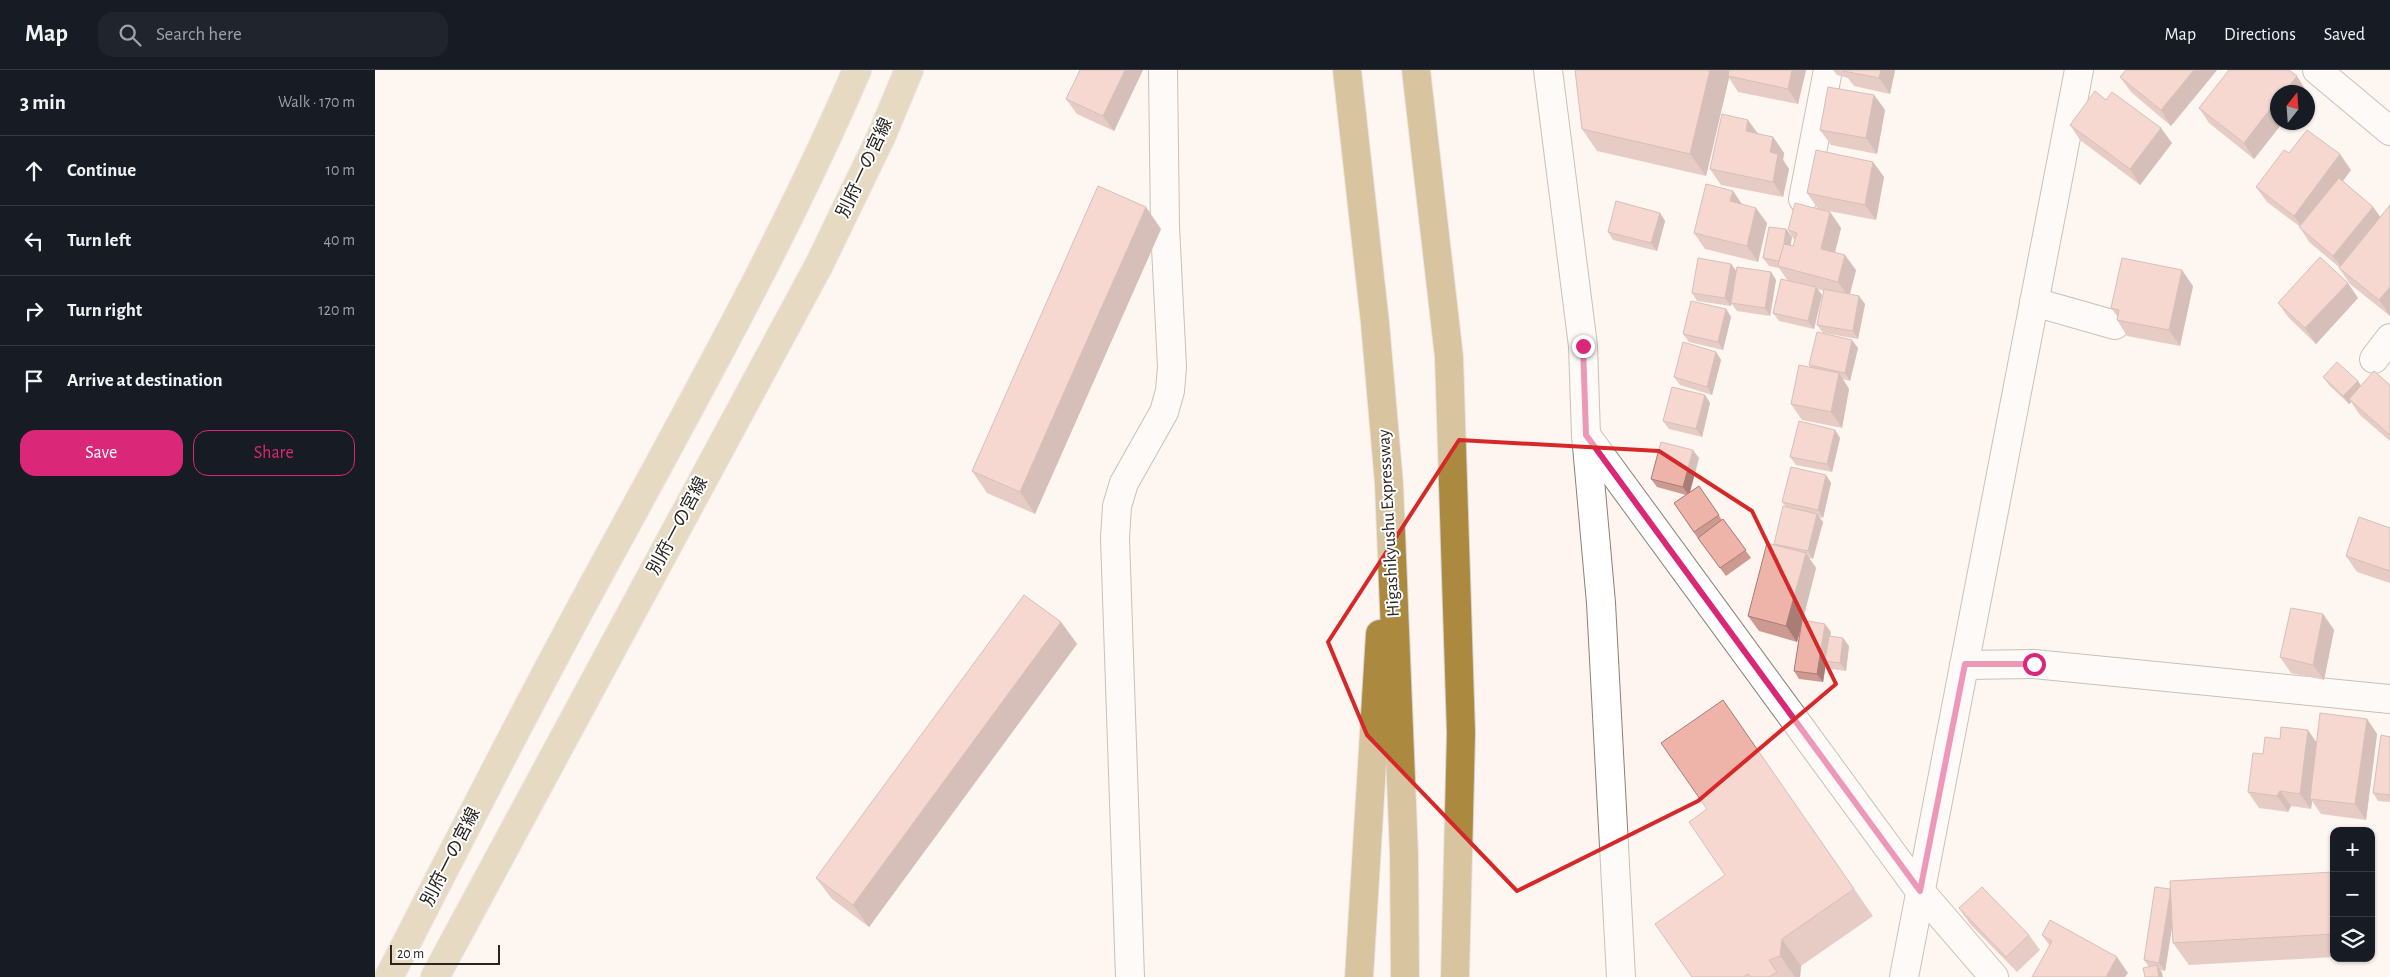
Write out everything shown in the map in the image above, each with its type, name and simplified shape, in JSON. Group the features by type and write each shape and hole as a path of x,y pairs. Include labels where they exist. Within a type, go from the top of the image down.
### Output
{"highway":[{"name":"Higashikyushu Expressway","path":"1347,70 1375,323 1389,484 1405,854 1405,977"},
{"path":"1417,70 1449,357 1470,977"},
{"path":"1359,977 1389,484"},
{"path":"1455,977 1461,733"}],"main road":[{"name":"別府一の宮線","path":"389,977 619,538 685,419 758,280 857,70"},
{"name":"別府一の宮線","path":"435,977 819,265 881,137 909,70"}],"street":[{"path":"1130,977 1116,530 1117,506 1124,483 1165,412 1171,383 1172,367 1165,227 1163,70"},
{"path":"1548,70 1583,346 1586,435 1601,603 1621,977"},
{"path":"1803,199 1828,70"},
{"path":"1904,977 2079,70"},
{"path":"2317,70 2390,131"},
{"path":"2034,302 2115,325"},
{"path":"1586,435 1920,891 1994,977"},
{"path":"1965,664 2034,664 2390,699"}],"highlighted area":[{"path":"1459,440 1659,451 1752,511 1836,684 1698,801 1517,891 1367,735 1328,642"}],"building":[{"path":"1080,70 1125,70 1103,116 1066,99"},
{"path":"1575,70 1710,70 1690,154 1582,129"},
{"path":"1729,70 1792,70 1788,89 1728,76"},
{"path":"1843,70 1881,70 1879,78"},
{"path":"2126,70 2194,70 2161,110 2120,77"},
{"path":"2229,70 2289,70 2297,76 2290,85 2270,85 2270,109 2244,143 2199,108"},
{"path":"1828,87 1874,95 1866,138 1820,130"},
{"path":"2095,91 2106,100 2112,92 2161,128 2130,169 2070,125"},
{"path":"1722,114 1748,120 1746,131 1773,137 1770,152 1778,154 1773,182 1710,169"},
{"path":"2307,130 2340,154 2294,216 2256,187 2284,150 2289,153"},
{"path":"1816,150 1873,162 1865,205 1807,193"},
{"path":"2339,178 2373,207 2333,256 2299,227"},
{"path":"1706,184 1733,191 1730,201 1756,208 1747,246 1694,233"},
{"path":"1098,186 1146,207 1020,492 972,471"},
{"path":"1616,201 1660,213 1651,243 1608,232"},
{"path":"1795,203 1830,212 1821,249 1845,255 1838,282 1778,266 1783,244 1793,246 1797,233 1788,230"},
{"path":"2390,205 2390,287 2379,300 2339,268"},
{"path":"1769,227 1786,229 1779,261 1763,258"},
{"path":"2320,257 2348,283 2305,328 2278,303"},
{"path":"1698,258 1731,264 1725,298 1692,293"},
{"path":"2122,258 2182,270 2169,330 2117,320 2119,310 2111,308"},
{"path":"1737,267 1771,272 1765,308 1731,303"},
{"path":"1781,279 1816,287 1808,321 1773,313"},
{"path":"1824,289 1859,296 1853,331 1817,325"},
{"path":"1691,301 1726,309 1718,342 1683,334"},
{"path":"1817,332 1852,340 1845,373 1809,365"},
{"path":"1683,342 1716,352 1707,387 1674,377"},
{"path":"2337,362 2358,381 2343,396 2323,377"},
{"path":"1799,365 1839,373 1831,412 1791,404"},
{"path":"2374,371 2390,385 2390,435 2349,399"},
{"path":"1672,387 1705,395 1696,429 1663,421"},
{"path":"1799,421 1835,430 1827,464 1790,457"},
{"path":"1661,442 1693,450 1683,487 1651,479"},
{"path":"1791,467 1826,475 1818,510 1782,502"},
{"path":"1699,486 1719,515 1694,532 1674,503"},
{"path":"1783,506 1817,514 1808,551 1774,544"},
{"path":"2359,517 2390,528 2390,571 2346,556"},
{"path":"1723,519 1746,550 1720,568 1698,538"},
{"path":"1767,543 1806,553 1786,626 1748,616"},
{"path":"1024,595 1061,622 853,905 816,878"},
{"path":"2291,608 2323,614 2313,665 2280,657"},
{"path":"1802,620 1825,624 1817,674 1794,671"},
{"path":"1829,636 1843,638 1840,663 1825,661"},
{"path":"1723,700 1854,889 1782,939 1780,956 1769,960 1777,972 1769,977 1752,977 1748,974 1743,977 1692,977 1655,924 1725,875 1689,822 1707,809 1661,743"},
{"path":"2320,713 2367,719 2355,804 2310,799"},
{"path":"2281,727 2308,730 2300,794 2280,791 2277,796 2248,792 2253,753 2263,754 2265,737 2280,739"},
{"path":"2381,735 2390,737 2390,795 2373,793"},
{"path":"2330,872 2330,934 2173,943 2170,881"},
{"path":"1982,887 2029,935 2006,957 1959,908"},
{"path":"2155,887 2170,889 2159,963 2144,960"},
{"path":"2050,920 2117,957 2106,977 2032,977 2052,941 2042,935"},
{"path":"2157,965 2159,977 2145,977 2143,968"}],"route":[{"path":"1583,346 1586,435 1920,891 1965,664 2034,664"}]}
